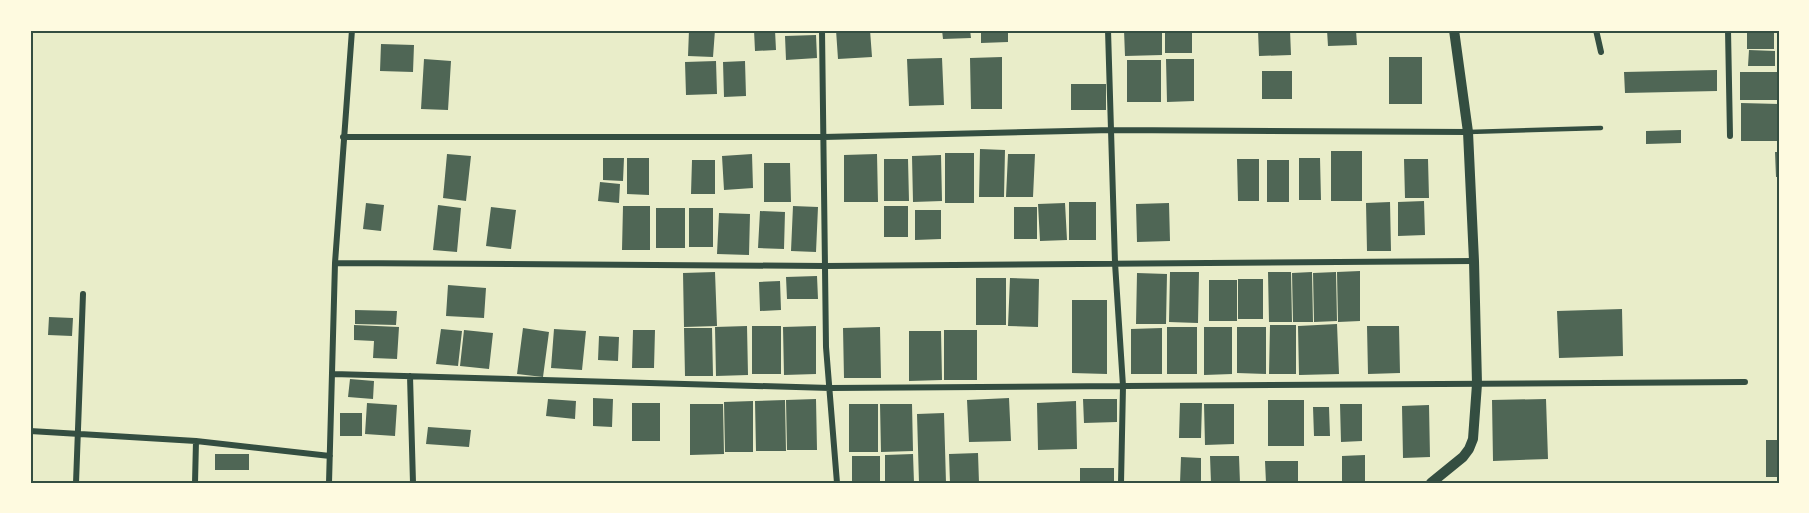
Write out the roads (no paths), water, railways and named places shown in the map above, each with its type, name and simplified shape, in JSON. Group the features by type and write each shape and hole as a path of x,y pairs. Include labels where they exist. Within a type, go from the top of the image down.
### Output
{"street":[{"path":"329,483 335,263 352,30"},
{"path":"822,30 826,347 837,483"},
{"path":"1108,30 1115,264 1123,386 1121,483"},
{"path":"1431,483 1463,457 1469,449 1473,439 1477,384 1468,132 1454,30"},
{"path":"1596,30 1601,52"},
{"path":"1728,30 1730,136"},
{"path":"343,137 824,137 1112,130 1468,132"},
{"path":"335,263 825,266 1474,261"},
{"path":"76,483 83,294"},
{"path":"333,374 830,388 1745,382"},
{"path":"410,376 412,483"},
{"path":"30,430 196,441 330,456"},
{"path":"195,483 196,441"}],"lane":[{"path":"1468,132 1600,128"}]}
